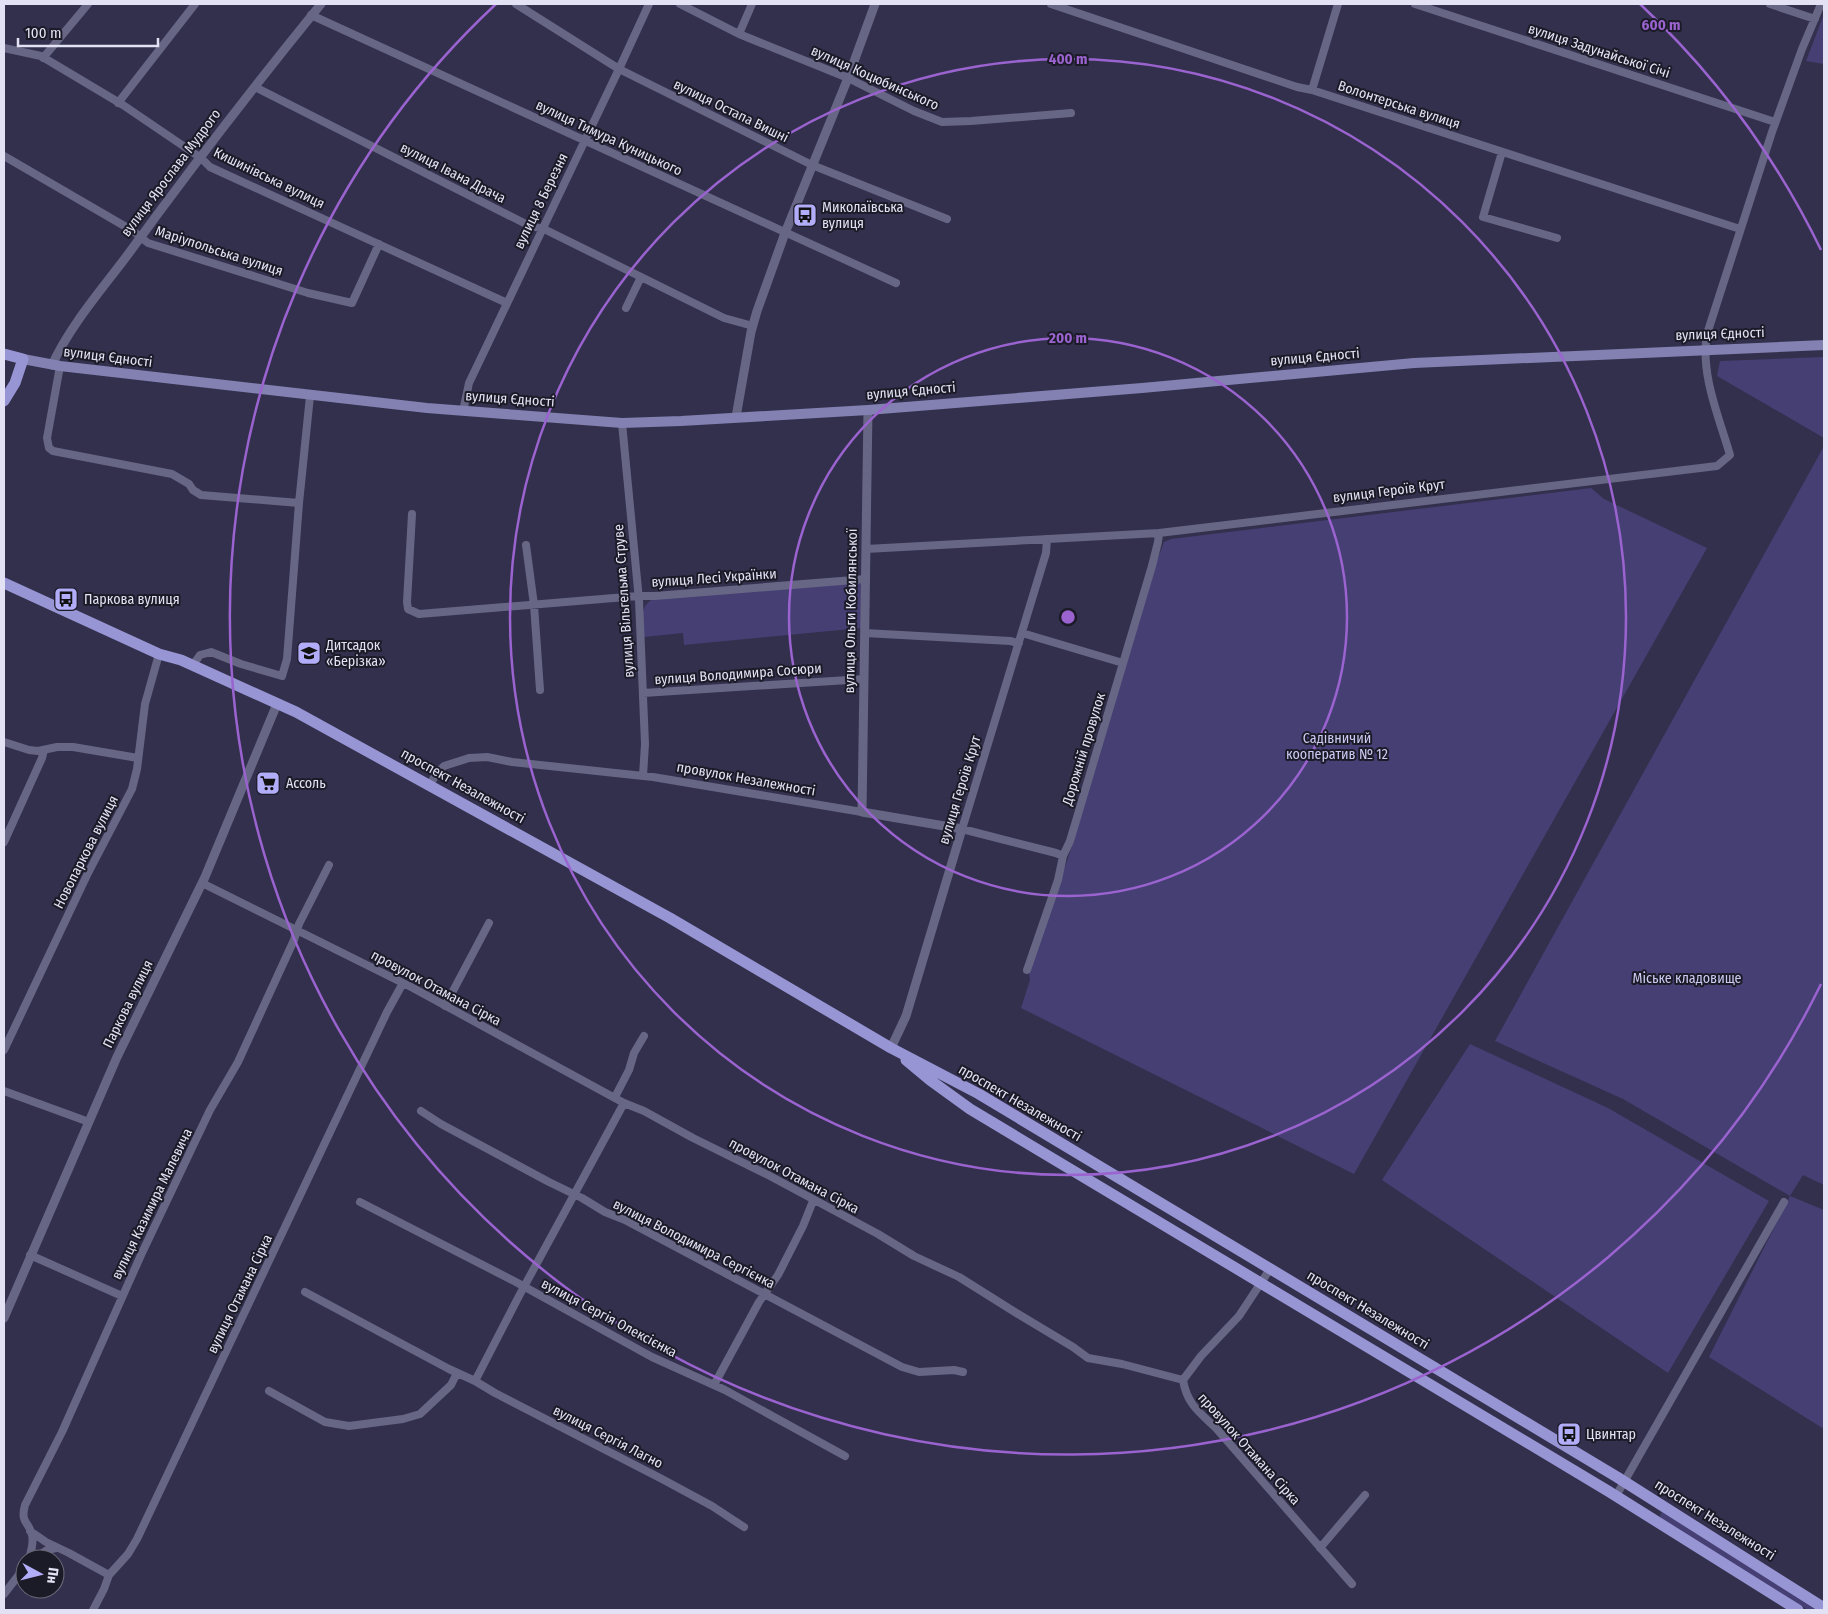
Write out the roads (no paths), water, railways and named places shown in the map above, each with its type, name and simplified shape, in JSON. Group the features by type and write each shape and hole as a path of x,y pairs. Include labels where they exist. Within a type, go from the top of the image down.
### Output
{"main road":[{"name":"вулиця Єдності","path":"4,354 56,366 310,396 463,411 622,423 868,410 1142,388 1414,363 1824,345"},
{"path":"4,401 15,383 23,359"},
{"name":"проспект Незалежності","path":"4,583 159,654 193,665 277,704 430,785 670,918 891,1048 973,1091 1624,1482 1824,1608"},
{"name":"проспект Незалежності","path":"891,1048 930,1080 965,1105 1616,1496 1798,1610"},
{"path":"965,1105 973,1091"}],"street":[{"path":"43,58 88,4"},
{"path":"118,102 195,4"},
{"name":"вулиця Ярослава Мудрого","path":"56,366 59,351 140,237 321,4"},
{"name":"вулиця Остапа Вишні","path":"516,4 619,69 812,165 947,219"},
{"name":"вулиця 8 Березня","path":"463,411 469,383 649,4"},
{"name":"вулиця Коцюбинського","path":"680,4 739,34 848,78 914,111 942,122 1071,113"},
{"path":"739,34 752,4"},
{"path":"736,417 753,326 785,233 848,78 875,4"},
{"name":"Волонтерська вулиця","path":"1051,4 1288,84 1312,90 1740,229"},
{"path":"1312,90 1338,4"},
{"name":"вулиця Задунайської Січі","path":"1416,4 1775,122"},
{"path":"1770,4 1815,19"},
{"path":"1704,349 1707,334 1775,122 1821,4"},
{"name":"вулиця Тимура Куницького","path":"312,16 896,283"},
{"name":"Кишинівська вулиця","path":"4,48 36,54 43,58 118,102 210,166 507,302"},
{"name":"вулиця Івана Драча","path":"256,87 519,221 546,230 724,318 753,326"},
{"path":"1502,152 1483,217 1557,238"},
{"name":"Маріупольська вулиця","path":"4,156 148,243 308,293 352,303 379,244"},
{"path":"626,308 641,277"},
{"name":"вулиця Героїв Крут","path":"866,549 1159,533 1717,466 1730,455 1706,369 1704,349"},
{"path":"56,366 47,438 47,443 53,451 172,474 189,484 193,490 201,495 299,503"},
{"path":"193,665 200,655 210,652 241,664 282,676 287,659 299,503 310,396"},
{"name":"вулиця Ольги Кобилянської","path":"862,812 868,410"},
{"name":"вулиця Вільгельма Струве","path":"622,423 638,596 645,744 642,776"},
{"name":"вулиця Лесі Українки","path":"412,514 407,602 408,609 419,614 866,579"},
{"name":"Дорожній провулок","path":"1028,970 1039,940 1048,904 1058,880 1063,856 1070,841 1152,566 1159,533"},
{"name":"вулиця Героїв Крут","path":"891,1048 906,1016 1046,553 1047,539"},
{"path":"526,545 534,605 540,690"},
{"path":"865,633 1019,643"},
{"path":"1022,633 1123,663"},
{"name":"Новопаркова вулиця","path":"4,1050 87,875 136,779 145,704 159,654"},
{"name":"вулиця Володимира Сосюри","path":"643,693 864,679"},
{"name":"Паркова вулиця","path":"4,1318 30,1254 55,1202 117,1057 202,883 277,704"},
{"path":"4,742 29,750 73,747 138,758"},
{"path":"4,842 44,750"},
{"name":"провулок Незалежності","path":"430,785 436,774 444,766 460,760 487,757 520,763 642,776 962,828 1063,856"},
{"name":"вулиця Казимира Малевича","path":"31,1549 32,1540 24,1518 25,1505 62,1432 122,1296 210,1110 238,1062 297,930 329,865"},
{"name":"провулок Отамана Сірка","path":"202,883 403,983 624,1103 644,1111 693,1138 770,1176 812,1201 874,1232 914,1256 959,1277 1088,1358 1122,1364 1183,1380 1185,1393 1195,1408 1222,1436 1352,1584"},
{"path":"445,1006 489,923"},
{"name":"вулиця Отамана Сірка","path":"94,1610 109,1575 128,1554 137,1538 387,1012 403,983"},
{"path":"615,1097 629,1070 634,1053 644,1036"},
{"path":"4,1091 89,1122"},
{"path":"475,1381 524,1286 624,1103"},
{"name":"вулиця Володимира Сергієнка","path":"421,1111 441,1124 605,1212 625,1220 764,1295 910,1370 927,1373 954,1370 963,1372"},
{"path":"714,1385 764,1295 778,1275 812,1201"},
{"name":"вулиця Сергія Олексієнка","path":"360,1202 524,1286 652,1357 714,1385 846,1456"},
{"path":"1616,1496 1784,1202"},
{"path":"30,1254 122,1296"},
{"path":"1183,1380 1201,1356 1239,1316 1270,1269"},
{"name":"вулиця Сергія Лагно","path":"305,1292 500,1396 662,1479 712,1506 744,1527"},
{"path":"269,1391 325,1422 349,1426 412,1418 420,1414 451,1385 457,1373"},
{"path":"1320,1548 1365,1495"},
{"path":"30,1531 56,1548 69,1552 109,1575"},
{"path":"52,1549 56,1548"},
{"path":"4,1594 15,1580"}],"place":[{"name":"Миколаївська вулиця","path":"805,215"},
{"name":"Паркова вулиця","path":"66,599"},
{"name":"Дитсадок «Берізка»","path":"309,653"},
{"name":"Ассоль","path":"268,783"},
{"name":"Цвинтар","path":"1569,1434"}],"park label":[{"name":"Садівничий кооператив № 12","path":"1337,746"},
{"name":"Міське кладовище","path":"1687,978"}]}
